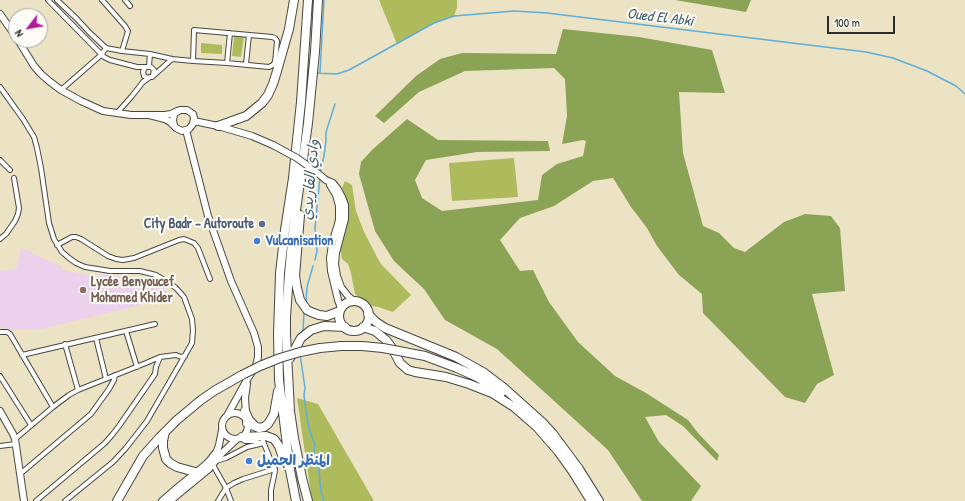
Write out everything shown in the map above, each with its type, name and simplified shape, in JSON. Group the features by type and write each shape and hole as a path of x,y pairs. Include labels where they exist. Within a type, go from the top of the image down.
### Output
{"highway":[{"path":"218,126 246,116 268,96 277,71 294,0"},
{"path":"296,501 290,470 279,380 278,334 280,273 293,178 301,102 308,0"},
{"path":"308,501 294,438 290,411 286,334 293,232 308,122 315,52 318,0"},
{"path":"310,95 316,76 322,0"},
{"path":"298,195 300,217 296,276 300,300 304,307 319,316 328,316 340,310 348,302 354,301 362,304 368,314 385,328 456,357 482,372 504,388 553,445 573,472 591,501"},
{"path":"340,310 340,320 345,327"},
{"path":"288,362 302,338 311,330 324,326 345,327 353,330 359,329 367,322 368,314"},
{"path":"363,327 375,331 386,340 400,362 408,370 446,377 469,384 517,404"},
{"path":"117,501 149,448 177,420 214,391 245,377 260,366 280,358 320,348 362,346 383,348 426,356 457,368 502,393 542,422 553,434 571,457 599,501"},
{"path":"247,422 257,428 267,426 275,411 279,380"},
{"path":"245,411 249,420 257,428"},
{"path":"165,431 163,448 166,460 177,467 195,472"},
{"path":"240,438 262,441 269,436 276,441 284,462 290,470"}],"street":[{"path":"48,0 102,55 110,60 137,67 148,67 154,70 151,76"},
{"path":"57,0 106,48 122,51 150,54 172,59 193,61 271,66 275,62 277,41 274,37 194,30 193,61"},
{"path":"102,0 128,31 122,51"},
{"path":"125,0 130,6"},
{"path":"0,14 8,26"},
{"path":"70,23 76,18"},
{"path":"227,63 230,33"},
{"path":"246,64 249,35"},
{"path":"23,48 34,66 49,81 61,90 103,111 165,115 180,110 187,110 193,114 194,121 192,127 186,130 179,130 165,119 149,115"},
{"path":"61,90 102,55 106,48"},
{"path":"143,82 144,69 148,67 150,54"},
{"path":"117,113 143,82 172,59"},
{"path":"137,67 146,77 151,76"},
{"path":"0,87 34,137 41,168 49,223 57,245 62,252 76,263 85,267 110,271 140,271 156,275 176,288 184,297 192,319 192,342 186,356 148,421 113,462 65,501"},
{"path":"174,125 173,117 177,111"},
{"path":"194,121 252,136 273,145 297,158 326,180 333,183 345,205 345,219 336,253 335,264 337,276 341,287 354,301"},
{"path":"162,501 205,465 217,451 220,445 222,421 228,414 245,377 256,366 259,352 257,343 231,281 208,216 186,130"},
{"path":"0,160 10,170"},
{"path":"0,239 16,221 18,214 19,208 14,178"},
{"path":"326,180 336,195 339,206 339,220 332,244 330,258 331,271 340,310"},
{"path":"57,245 72,237 76,237 108,256 123,260 134,258 184,239 194,243 198,248 210,279"},
{"path":"22,354 155,324"},
{"path":"126,331 136,367"},
{"path":"0,332 7,332 10,334 53,407"},
{"path":"96,338 106,379"},
{"path":"65,344 78,390"},
{"path":"0,446 15,441 31,425 53,407 78,390 160,357 176,355 181,357 186,356"},
{"path":"36,501 105,443 112,435 155,374 160,357"},
{"path":"19,474 91,414 109,389 115,375"},
{"path":"0,376 31,425"},
{"path":"170,501 214,463 240,438 247,429 245,411 245,377"},
{"path":"0,411 14,434 24,501"},
{"path":"228,414 241,414 247,422"},
{"path":"222,430 229,438 240,438"},
{"path":"214,463 262,441 275,469 275,475 270,490 271,501"},
{"path":"214,463 231,501"},
{"path":"218,501 226,488 234,483 275,469"}],"shaded area":[{"name":"Lycée Benyoucef Mohamed Khider","path":"21,248 62,267 62,270 98,277 100,274 148,280 163,287 169,294 169,298 38,330 8,330 0,327 0,271 16,269"}],"green space":[{"path":"379,0 457,0 457,8 454,16 434,23 397,44"},
{"path":"675,0 751,0 746,12"},
{"path":"563,29 639,37 712,50 725,93 679,92 683,153 703,226 719,233 734,248 745,252 784,222 805,214 831,216 840,228 845,291 812,294 834,375 817,384 805,403 785,397 703,313 702,294 679,275 657,246 647,228 631,207 613,178 593,181 554,206 520,218 500,240 520,271 533,270 549,302 578,342 615,376 646,393 688,420 719,455 717,461 683,426 666,415 645,417 659,442 701,486 691,501 642,501 608,450 497,349 445,320 424,289 394,261 375,231 359,174 361,162 372,150 407,119 438,140 548,141 550,151 477,152 426,160 415,180 422,198 442,211 538,200 542,175 557,164 583,156 586,141 583,140 562,144 567,116 565,79 554,68 465,71 419,92 384,123 375,116 416,76 440,59 462,53 556,54"},
{"path":"234,36 244,37 241,57 232,56"},
{"path":"201,43 222,45 222,54 201,53"},
{"path":"514,158 518,197 452,201 449,163"},
{"path":"345,181 352,185 356,211 364,232 381,264 411,295 393,312 378,307 365,305 355,294 348,264 342,259 340,247 347,219 342,188"},
{"path":"297,398 318,404 374,501 312,501"}],"waterway":[{"path":"320,72 324,0"},
{"name":"Oued El Abki","path":"315,73 337,74 349,70 434,23 454,16 514,11 547,13 866,52 893,58 927,71 956,86 965,94"},
{"name":"وادي القاريدي","path":"320,173 324,156 326,132 335,104"},
{"name":"وادي القاريدي","path":"315,260 317,251 315,228 320,177"},
{"name":"وادي القاريدي","path":"306,302 307,287 313,266"},
{"name":"وادي القاريدي","path":"303,332 304,312"},
{"name":"وادي القاريدي","path":"300,354 305,388 304,395 306,411 309,428 315,446 314,450 318,462 321,492 324,501"}],"place":[{"name":"City Badr - Autoroute","path":"262,224"},
{"name":"Vulcanisation","path":"257,241"},
{"name":"Lycée Benyoucef Mohamed Khider","path":"83,290"},
{"name":"المنظر الجميل","path":"249,461"}]}
